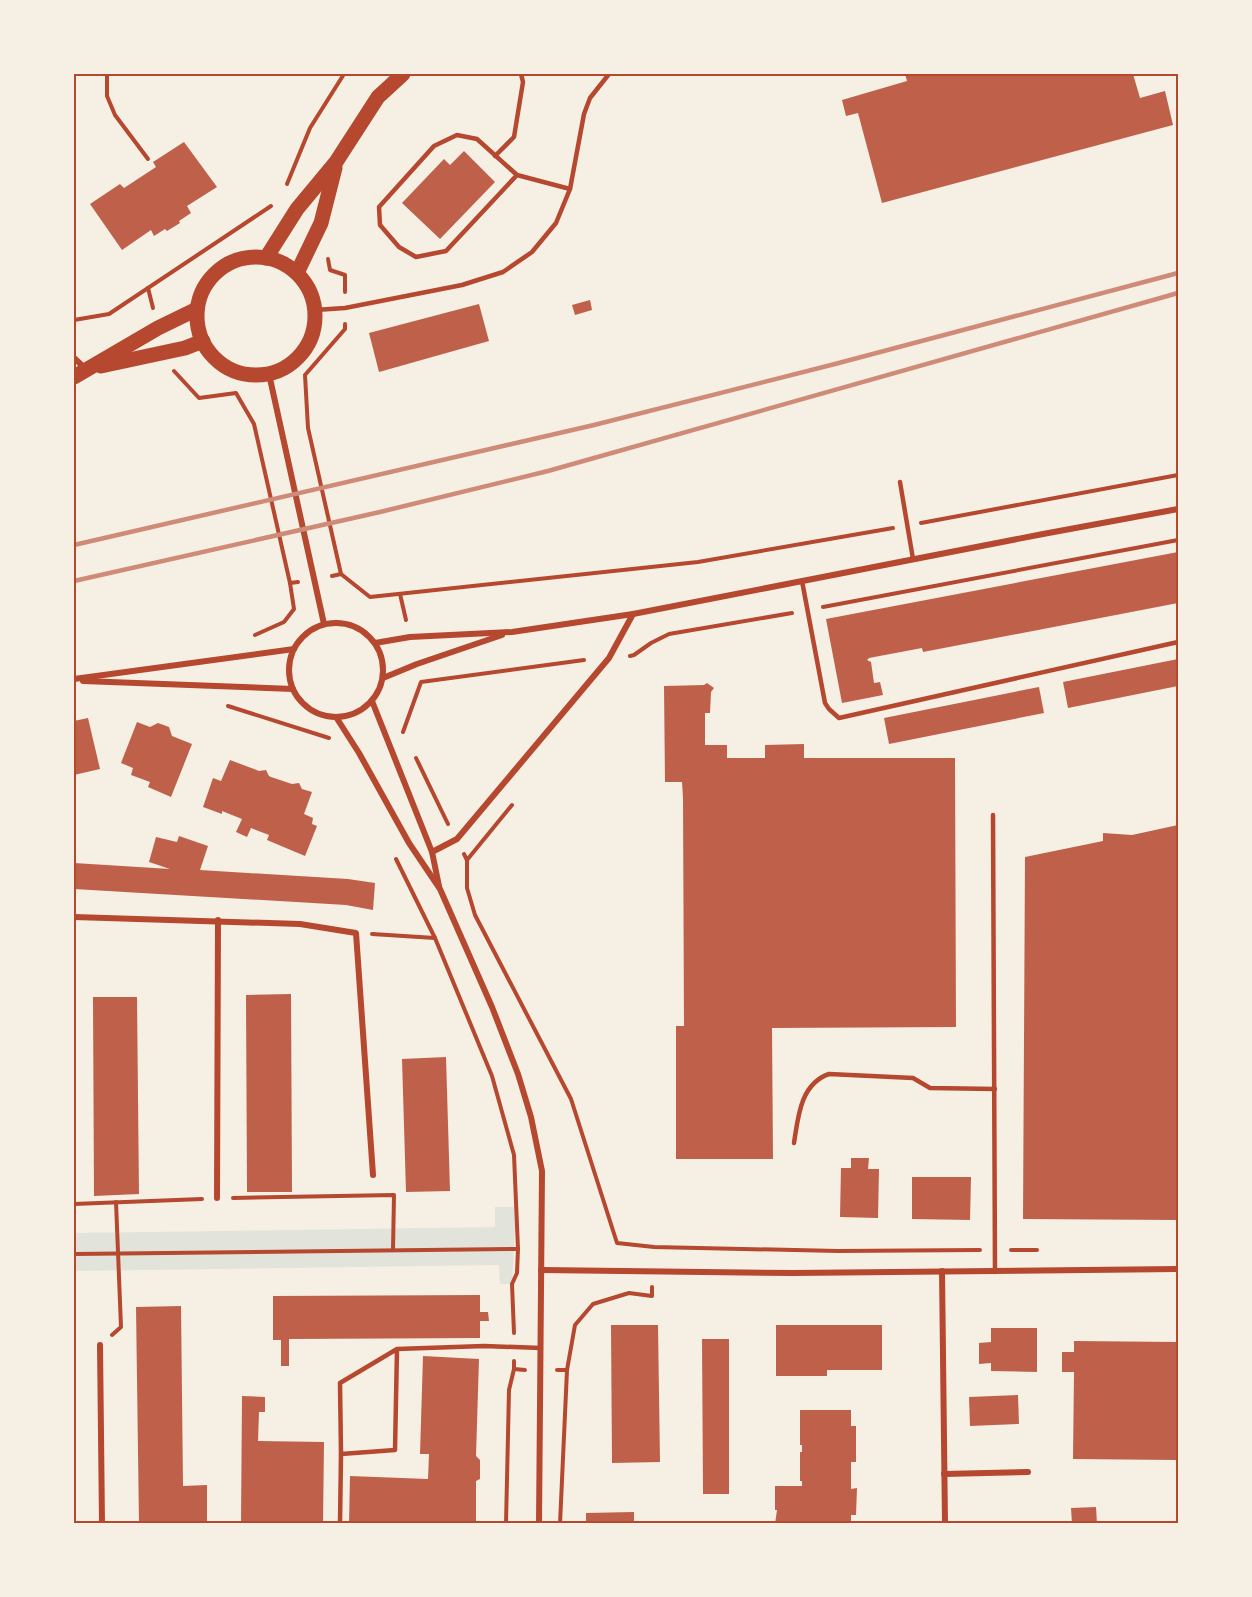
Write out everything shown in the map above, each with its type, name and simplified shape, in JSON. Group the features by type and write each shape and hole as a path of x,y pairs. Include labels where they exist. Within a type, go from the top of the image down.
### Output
{"main road":[{"path":"267,258 297,209 336,162 378,97 402,74"},
{"path":"297,273 321,223 336,162"},
{"path":"247,257 267,258 283,263 297,273 307,284 315,310 313,334 304,351 291,364 269,374 253,375 237,372 223,365 211,355 198,326 197,309 202,291 213,275 229,263 247,257"},
{"path":"80,373 158,328 197,309"},
{"path":"80,373 162,354 203,341"}],"street":[{"path":"74,357 80,373"},
{"path":"269,374 324,624"},
{"path":"375,643 410,637 512,632 633,614 1179,509"},
{"path":"432,852 457,839 609,658 633,614"},
{"path":"343,623 369,636 375,643 382,660 383,678 372,701 362,710 350,716 322,716 310,710 300,701 289,676 289,662 301,638 324,624 343,623"},
{"path":"383,678 512,632"},
{"path":"74,680 294,649"},
{"path":"74,680 293,689"},
{"path":"372,701 432,852 440,890"},
{"path":"336,717 359,753 409,843 440,890 492,1007 518,1074 531,1117 542,1171 539,1524"},
{"path":"74,917 300,924 356,933 372,1175"},
{"path":"217,1198 218,920"},
{"path":"541,1270 793,1273 1179,1269"},
{"path":"942,1271 945,1524"},
{"path":"100,1345 102,1524"},
{"path":"944,1474 1028,1472"}],"lane":[{"path":"495,156 514,137 523,82 521,74"},
{"path":"315,310 345,308 462,285 503,272 532,252 556,223 570,189 584,114 590,98 609,74"},
{"path":"518,175 446,251 416,257 399,247 380,225 379,207 434,146 457,135 477,139 518,175 570,189"},
{"path":"900,482 913,559"},
{"path":"802,580 825,703 828,709 839,718 1179,642"},
{"path":"993,815 996,1272"},
{"path":"794,1143 801,1108 807,1092 818,1079 829,1074 913,1078 930,1088 995,1089"},
{"path":"340,1524 340,1383 397,1349 541,1348"},
{"path":"341,1454 395,1450 397,1349"}],"path":[{"path":"107,74 107,96 115,115 148,159"},
{"path":"285,190 310,128 344,74"},
{"path":"74,320 110,314 280,200"},
{"path":"148,288 158,328"},
{"path":"162,354 169,366 199,398 236,393 254,424 290,583 341,574"},
{"path":"308,428 341,574 370,597 698,562 1179,475"},
{"path":"414,753 439,808 467,860 467,888 475,915 571,1099 617,1243 654,1247 838,1251 1041,1250"},
{"path":"356,933 435,938 492,1076 514,1155 518,1249 517,1273 512,1284 515,1347 509,1390 506,1524"},
{"path":"74,1203 394,1195 393,1251"},
{"path":"100,1345 121,1327 116,1202"},
{"path":"74,1254 518,1249"},
{"path":"561,1524 567,1370 575,1325 593,1304 629,1293 652,1296"},
{"path":"513,1369 567,1370"}],"shaded area":[{"path":"495,1207 516,1207 512,1284 500,1284 499,1265 74,1271 74,1233 495,1227"}],"building":[{"path":"905,74 1133,74 1140,98 1165,91 1173,125 882,203 858,113 846,116 842,100 907,81"},
{"path":"184,142 217,187 187,206 191,213 179,221 180,223 154,236 151,230 122,250 90,204 120,184 124,188 156,167 153,162"},
{"path":"464,151 495,182 440,239 402,203 444,159 450,165"},
{"path":"590,300 592,310 575,315 572,305"},
{"path":"479,304 489,341 379,372 369,333"},
{"path":"1178,552 1178,603 923,652 922,648 869,658 867,660 871,662 874,683 880,682 883,695 842,703 826,619"},
{"path":"1178,659 1178,686 1068,708 1063,682"},
{"path":"707,683 714,688 711,692 710,713 705,713 705,745 727,745 727,758 765,758 765,745 804,744 804,758 955,758 956,1027 772,1028 773,1159 676,1159 676,1026 684,1026 683,798 682,782 665,782 664,686"},
{"path":"1039,687 1044,713 889,744 884,718"},
{"path":"88,718 100,769 74,775 74,721"},
{"path":"137,722 150,727 158,723 169,727 172,736 192,744 171,797 148,787 150,782 131,775 133,768 121,763"},
{"path":"230,760 259,771 266,770 271,777 292,784 299,783 302,789 312,792 304,814 313,818 312,824 317,826 305,856 267,840 269,835 251,828 247,837 236,832 242,819 203,807 213,778 221,781"},
{"path":"1178,825 1178,1220 1023,1219 1025,857 1103,841 1103,833 1132,835"},
{"path":"179,836 208,846 200,870 348,879 375,883 373,910 346,905 74,889 74,863 170,869 149,862 156,837 177,842"},
{"path":"291,994 292,1192 247,1192 246,995"},
{"path":"93,997 137,997 139,1194 94,1196"},
{"path":"446,1057 450,1191 406,1192 402,1059"},
{"path":"851,1158 869,1158 868,1169 879,1169 878,1218 840,1217 841,1168 851,1168"},
{"path":"912,1177 971,1177 970,1220 912,1219"},
{"path":"480,1295 480,1312 488,1312 489,1321 480,1321 480,1338 289,1339 289,1366 281,1366 281,1340 273,1340 273,1296"},
{"path":"181,1306 183,1486 207,1485 207,1524 139,1524 136,1307"},
{"path":"611,1325 658,1325 660,1462 612,1463"},
{"path":"776,1325 882,1325 882,1370 827,1370 827,1376 776,1376"},
{"path":"991,1328 1037,1328 1037,1372 991,1371 991,1363 979,1364 979,1343 991,1342"},
{"path":"702,1339 729,1339 729,1494 703,1494"},
{"path":"1074,1341 1178,1342 1177,1460 1073,1459 1074,1372 1062,1372 1062,1352 1074,1352"},
{"path":"423,1356 479,1359 476,1456 480,1460 480,1479 476,1481 476,1524 349,1524 350,1476 428,1479 429,1454 420,1454"},
{"path":"1018,1395 1019,1424 970,1426 969,1397"},
{"path":"242,1396 265,1397 265,1412 259,1412 258,1441 324,1442 323,1524 241,1524"},
{"path":"800,1410 851,1410 851,1426 856,1426 856,1462 851,1462 851,1489 857,1488 856,1515 851,1515 851,1524 775,1524 777,1510 775,1510 775,1486 802,1486 802,1481 800,1481 802,1445 800,1445"},
{"path":"1096,1507 1097,1524 1072,1524 1071,1508"},
{"path":"634,1512 634,1524 586,1524 586,1513"}],"railway":[{"path":"74,545 594,425 1178,273"},
{"path":"74,581 380,512 548,471 1178,293"}]}
